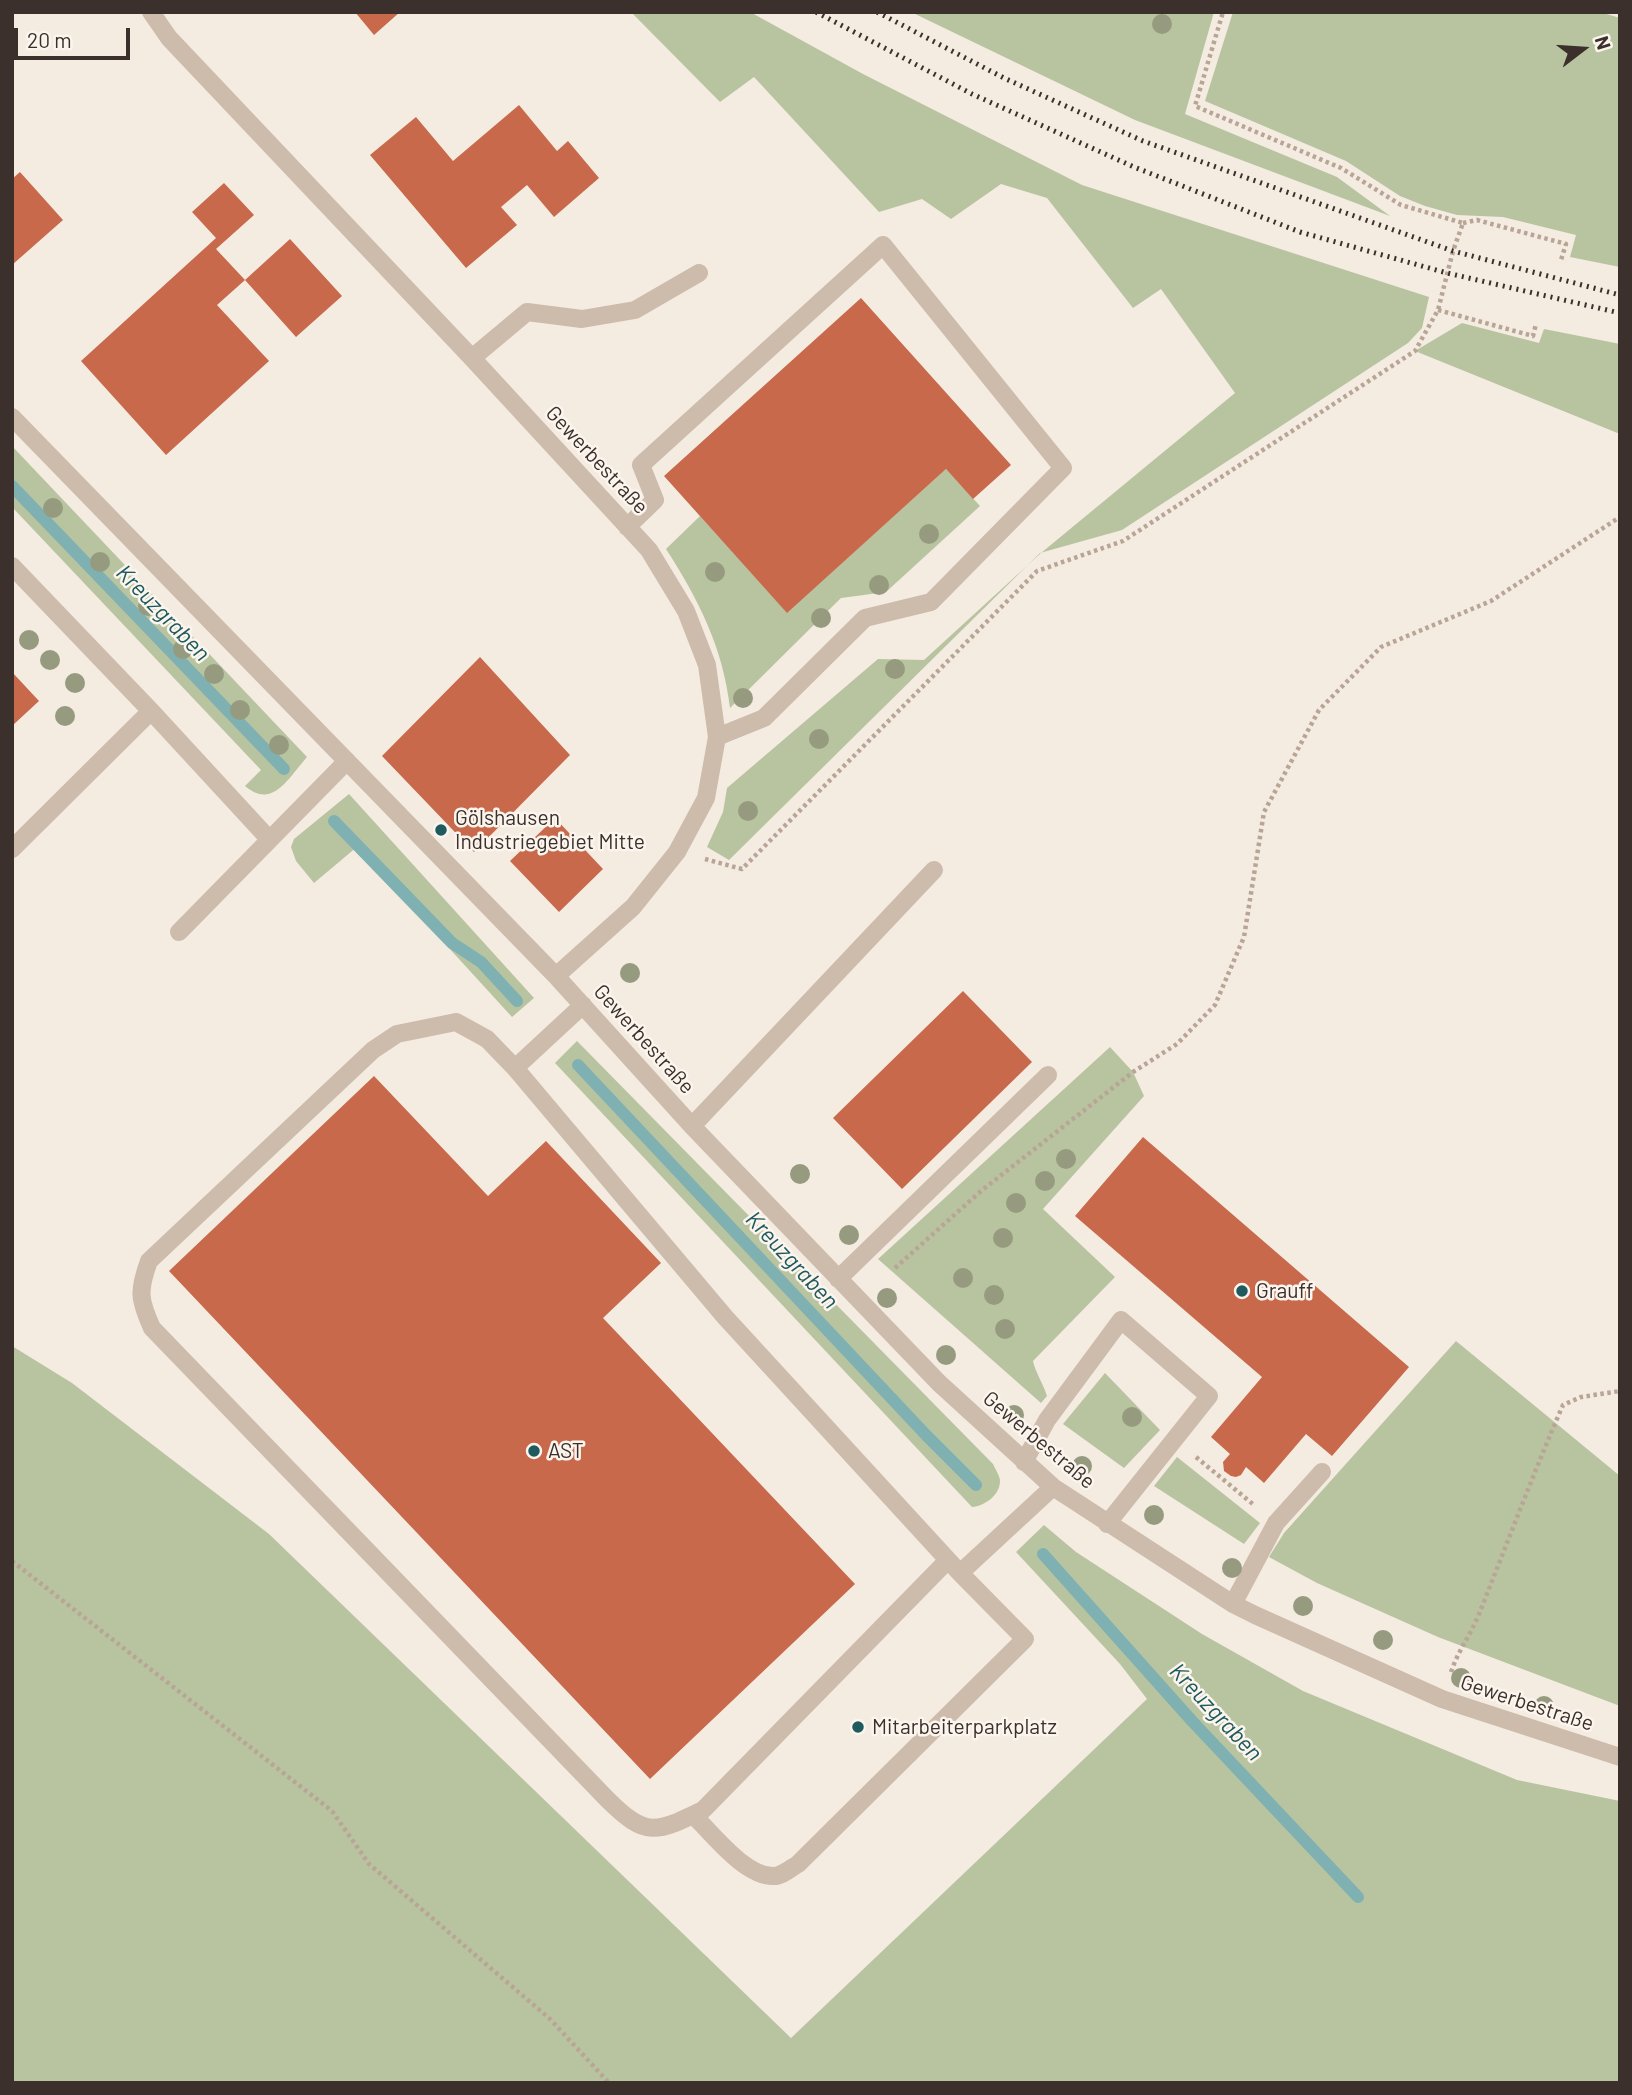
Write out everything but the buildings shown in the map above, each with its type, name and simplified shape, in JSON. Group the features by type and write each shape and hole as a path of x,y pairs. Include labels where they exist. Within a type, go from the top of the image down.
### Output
{"street":[{"name":"Gewerbestraße","path":"151,12 169,38 472,358 649,550 686,611 706,665 717,737 706,798 677,852 633,907 556,976"},
{"path":"627,527 656,500 641,465 883,245 1063,468 931,602 865,618 764,718 717,737"},
{"path":"472,358 527,312 582,320 635,310 699,273"},
{"name":"Gewerbestraße","path":"12,417 556,976 692,1126 858,1301 939,1383 1053,1487 1233,1605 1442,1699 1620,1757"},
{"path":"12,566 269,839"},
{"path":"12,849 151,711"},
{"path":"178,932 347,761"},
{"path":"692,1126 934,870"},
{"path":"515,1068 583,1005"},
{"path":"693,1815 735,1857 757,1873 776,1876 798,1864 1025,1639 954,1567 725,1317 515,1068 487,1039 456,1022 397,1034 373,1050 149,1261 140,1283 143,1308 152,1328 625,1817 650,1829 677,1823 693,1815 703,1810 954,1567 1053,1487"},
{"path":"838,1279 1048,1076"},
{"path":"1024,1462 1047,1420 1121,1320 1209,1396 1107,1524"},
{"path":"1233,1605 1276,1523 1322,1472"}],"path":[{"path":"1223,12 1195,107 1341,168 1401,205 1464,223 1477,220 1566,244 1561,260"},
{"path":"677,852 742,869 1037,571 1124,541 1415,351 1438,310 1453,251 1464,223"},
{"path":"1438,310 1533,336 1536,324"},
{"path":"858,1301 982,1191 1133,1072 1177,1044 1215,1005 1244,937 1264,812 1319,710 1381,647 1491,601 1620,517"},
{"path":"1442,1699 1457,1655 1477,1618 1521,1503 1563,1405 1581,1397 1620,1391"},
{"path":"1173,1439 1276,1523"},
{"path":"12,1561 332,1811 369,1864 550,2018 609,2083"}],"green space":[{"path":"631,12 750,12 863,74 1082,185 1429,297 1422,328 1408,343 1122,530 1042,553 1235,393 1161,289 1133,308 1047,198 1001,184 951,219 922,199 879,212 754,77 720,102"},
{"path":"911,12 1214,12 1185,114 1337,177 1390,216 1135,120"},
{"path":"1233,12 1600,12 1620,18 1620,267 1570,257 1576,235 1503,217 1457,215 1400,196 1346,161 1205,101"},
{"path":"1462,323 1539,343 1544,329 1620,344 1620,434 1415,351"},
{"path":"12,446 307,757 280,788 264,794 245,786 261,770 12,507"},
{"path":"946,469 980,506 886,592 841,598 730,708 722,665 708,625 666,549 700,516 787,612"},
{"path":"1027,565 729,860 707,847 723,812 727,788 878,659 924,660"},
{"path":"349,794 534,998 512,1017 448,947 452,943 358,846 314,883 296,861 291,847 294,839"},
{"path":"577,1041 993,1464 1000,1481 991,1499 972,1507 555,1063"},
{"path":"1110,1047 1133,1072 1144,1096 1043,1209 1115,1277 1033,1361 1047,1396 1041,1403 878,1259"},
{"path":"1456,1341 1620,1476 1620,1706 1438,1637 1317,1583 1269,1557 1284,1533"},
{"path":"12,1346 72,1383 269,1534 791,2038 1147,1699 1120,1664 1016,1552 1044,1525 1076,1552 1202,1634 1303,1691 1517,1780 1620,1801 1620,2083 12,2083"},
{"path":"1105,1373 1160,1430 1124,1468 1063,1424"},
{"path":"1177,1457 1260,1523 1244,1544 1154,1486"}],"waterway":[{"name":"Kreuzgraben","path":"12,486 284,769"},
{"name":"Kreuzgraben","path":"334,821 452,943 481,962 517,1001"},
{"name":"Kreuzgraben","path":"578,1065 976,1485"},
{"name":"Kreuzgraben","path":"1043,1554 1192,1721 1358,1897"}],"railway":[{"path":"816,12 972,94 1134,167 1300,232 1447,273 1620,313"},
{"path":"877,12 1004,78 1143,141 1453,251 1620,295"}],"place":[{"name":"Gölshausen Industriegebiet Mitte","path":"441,830"},
{"name":"Grauff","path":"1242,1291"},
{"name":"AST","path":"534,1451"},
{"name":"Mitarbeiterparkplatz","path":"858,1727"}]}
